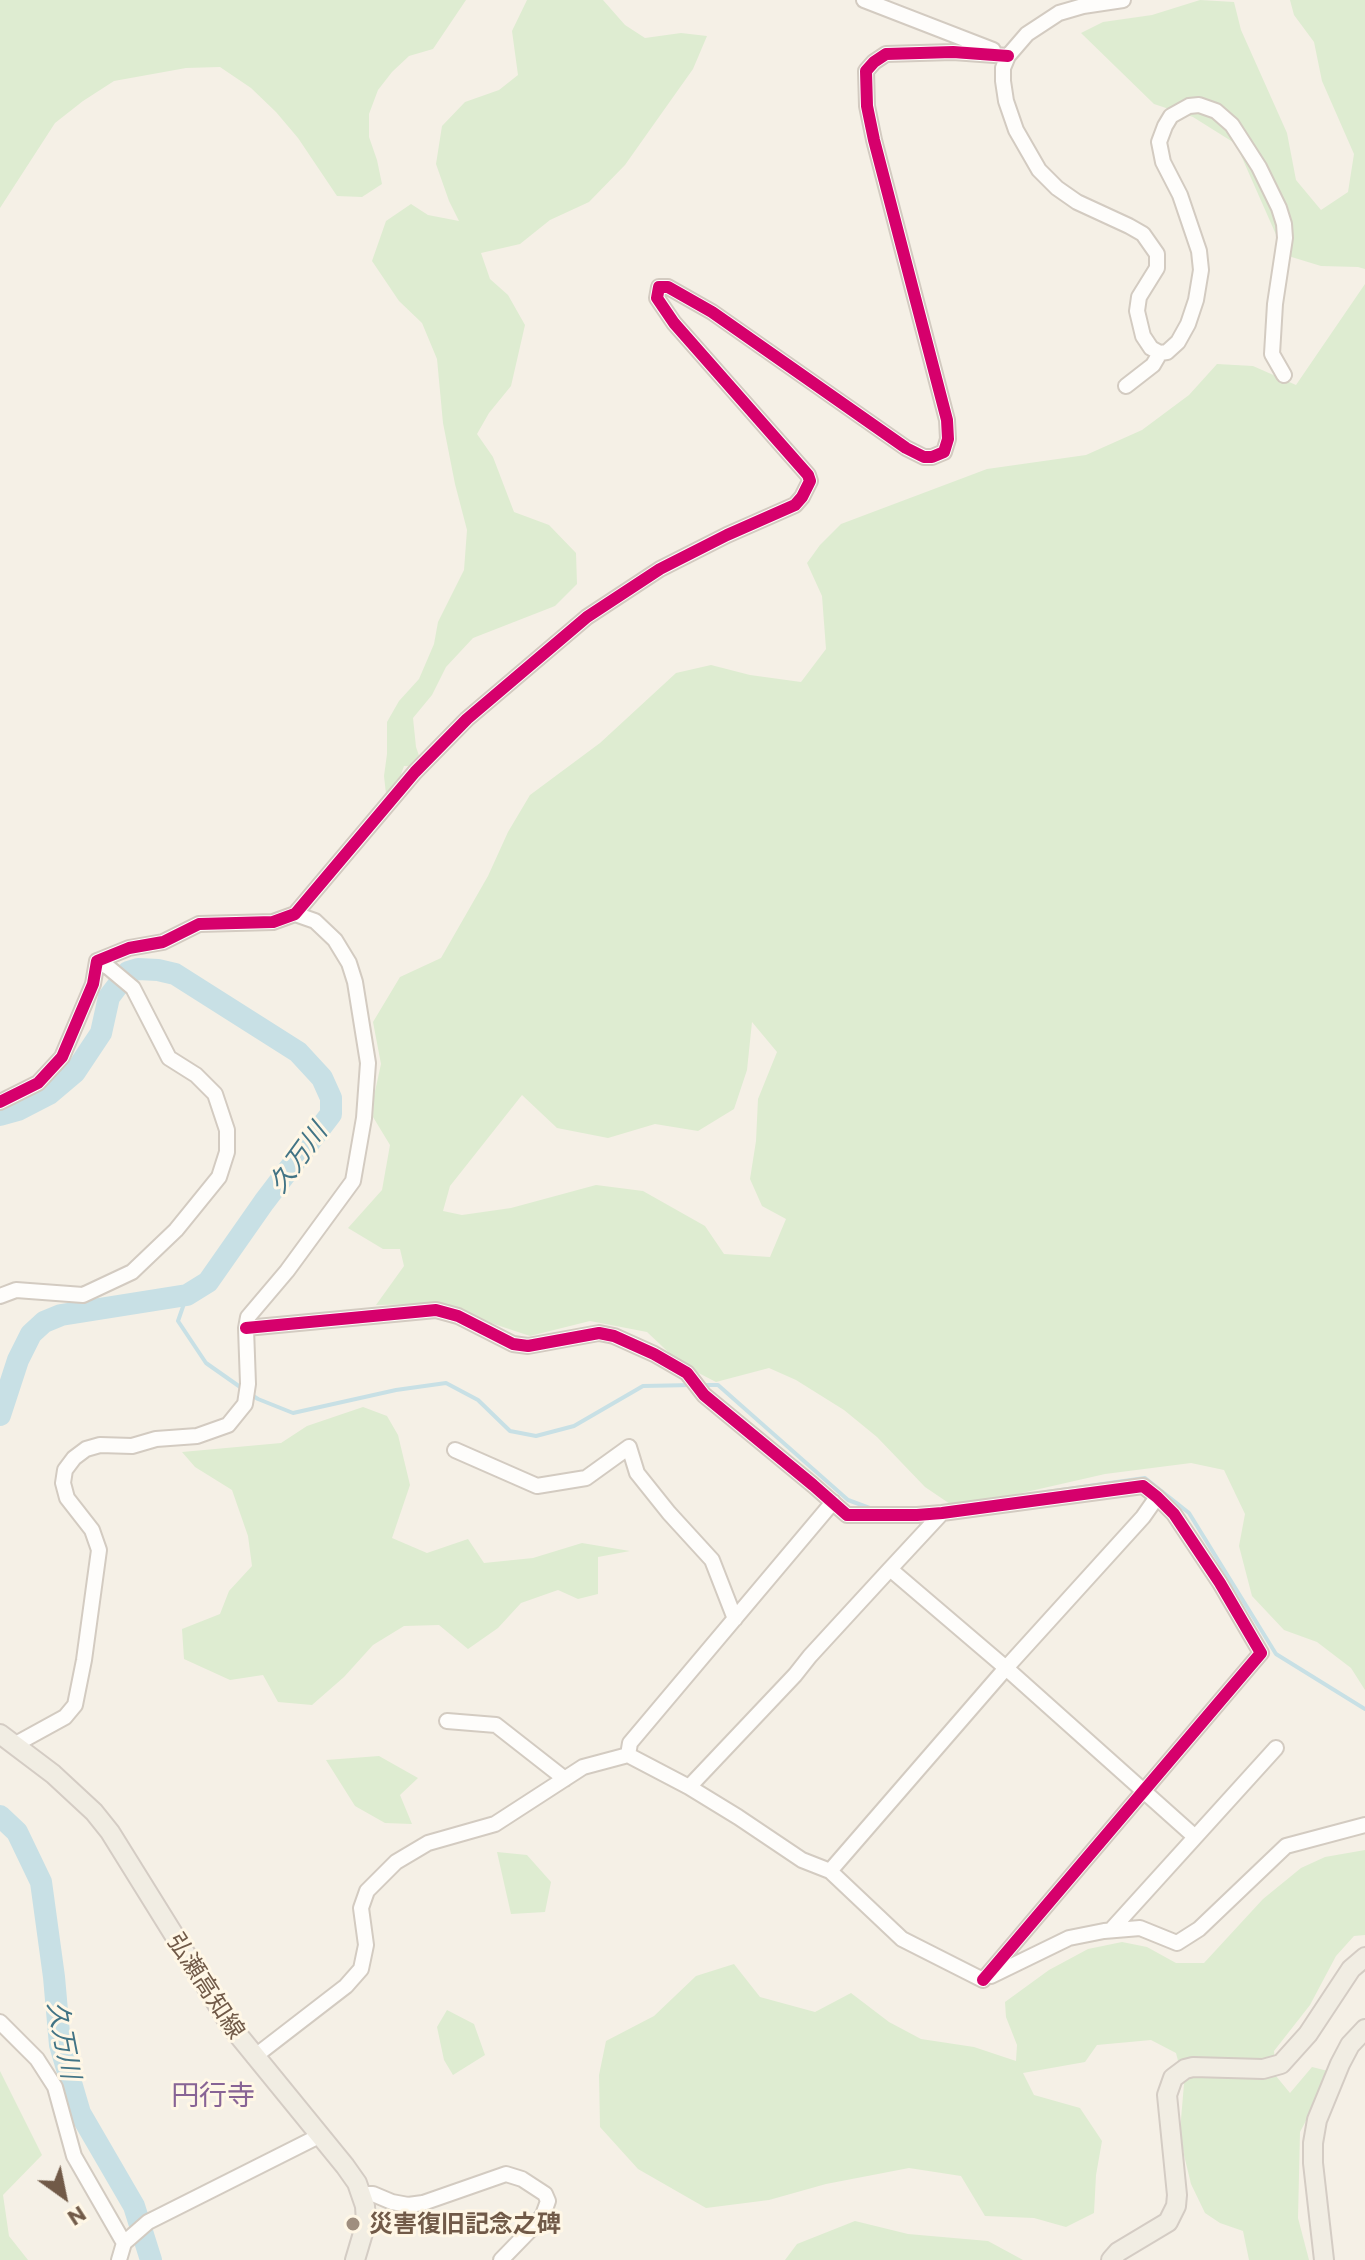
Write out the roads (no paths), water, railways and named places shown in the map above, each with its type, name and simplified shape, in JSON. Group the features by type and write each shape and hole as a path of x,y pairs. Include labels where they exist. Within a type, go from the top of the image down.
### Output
{"main road":[{"name":"弘瀬高知線","path":"7,1740 78,1796 110,1832 230,2025 345,2166 365,2206 366,2223 355,2260"},
{"path":"1111,2260 1118,2252 1168,2222 1176,2206 1167,2095 1173,2078 1193,2067 1263,2069 1281,2064 1308,2034 1351,1969 1365,1957"},
{"path":"1324,2260 1313,2163 1317,2120 1345,2054 1365,2029"}],"street":[{"path":"864,0 1008,56"},
{"path":"1123,0 1059,13 1027,34 1008,56 1003,68 1003,81 1016,130 1039,170 1057,188 1077,202 1143,234 1157,254 1157,268 1139,297 1137,311 1143,336 1151,348 1160,353 1167,352 1178,342 1188,324 1201,270 1190,220 1163,162 1159,142 1171,116 1189,106 1199,105 1216,111 1232,125 1259,167 1282,216 1285,238 1275,304 1272,354 1284,375"},
{"path":"0,1102 38,1083 62,1057 103,964 129,948 163,942 199,924 273,922 295,914 415,772 467,719 587,617 660,569 795,505 807,490 808,475 674,323 657,298 659,287 668,287 712,312 906,448 924,457 944,452 948,439 947,420 874,140 867,106 866,71 886,54 953,52 1008,56"},
{"path":"1126,386 1153,365 1160,353"},
{"path":"7,1740 65,1717 75,1705 99,1550 92,1530 67,1498 63,1483 65,1470 86,1449 100,1445 132,1446 156,1439 197,1436 228,1425 245,1404 248,1317 287,1271 353,1181 364,1118 368,1063 355,982 349,963 335,940 315,921 295,914"},
{"path":"0,1296 16,1290 83,1295 132,1272 176,1230 219,1177 227,1152 227,1130 215,1094 196,1075 169,1058 133,988 103,964"},
{"path":"246,1328 436,1310 458,1316 513,1344 528,1346 599,1333 614,1336 687,1373 704,1395 847,1515 942,1513 1143,1486 1157,1497 1174,1514 1261,1653 983,1980"},
{"path":"455,1450 537,1486 586,1478 629,1447 637,1473 712,1560 735,1619"},
{"path":"830,1871 1006,1668 1143,1517 1157,1497"},
{"path":"628,1755 630,1743 833,1502"},
{"path":"689,1787 942,1513"},
{"path":"890,1569 1194,1836"},
{"path":"447,1721 496,1725 565,1779"},
{"path":"1111,1930 1276,1748"},
{"path":"254,2057 346,1986 361,1969 366,1945 361,1908 367,1891 396,1862 428,1843 495,1824 583,1767 628,1755 689,1787 802,1860 830,1871 902,1939 983,1980"},
{"path":"983,1980 1069,1938 1140,1928 1177,1943 1199,1929 1286,1846 1365,1825"},
{"path":"0,2022 37,2059 55,2087 74,2156 130,2238"},
{"path":"119,2260 130,2238 148,2222 321,2135"},
{"path":"361,2194 373,2194 408,2205 435,2201 506,2174 522,2179 545,2194 548,2201 543,2215 501,2260"}],"waterway":[{"name":"久万川","path":"0,1115 18,1110 49,1094 75,1072 101,1033 109,997 128,972 138,969 175,974 298,1052 322,1078 331,1098 331,1114 208,1282 187,1295 61,1315 44,1322 31,1334 18,1360 0,1415"},
{"path":"187,1295 178,1321 206,1363 243,1389"},
{"path":"250,1394 293,1413 396,1390 446,1383 478,1400 510,1431 536,1436 574,1426 643,1386 693,1385"},
{"path":"701,1385 718,1385 848,1500 875,1510"},
{"path":"1047,1492 1145,1478 1189,1513 1276,1654 1365,1709"},
{"name":"久万川","path":"0,1816 17,1832 41,1882 60,2045 80,2113 134,2206 151,2260"}],"place":[{"name":"災害復旧記念之碑","path":"353,2224"}],"district":[{"name":"円行寺","path":"213,2096"}]}
